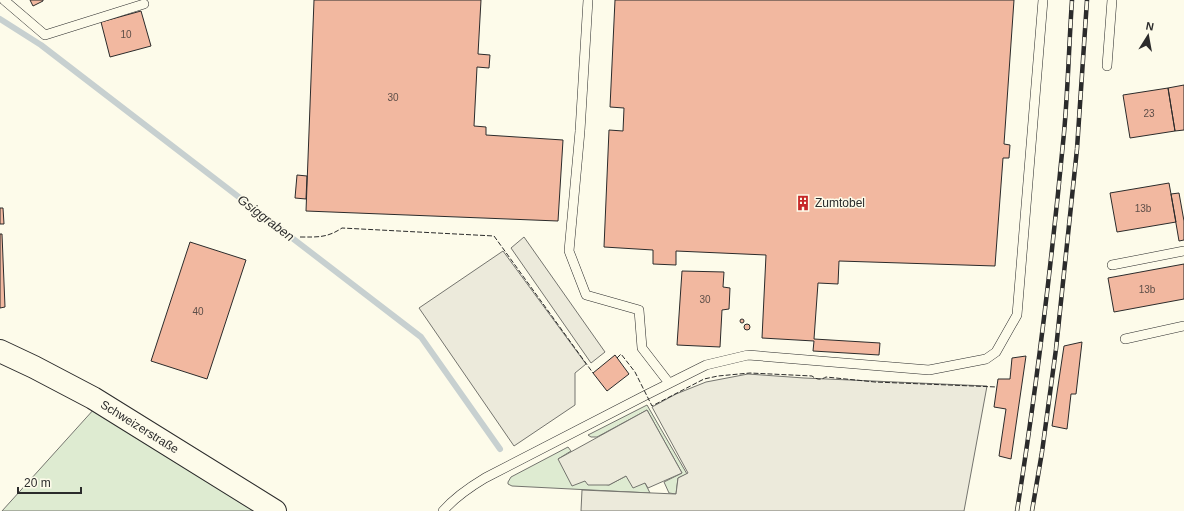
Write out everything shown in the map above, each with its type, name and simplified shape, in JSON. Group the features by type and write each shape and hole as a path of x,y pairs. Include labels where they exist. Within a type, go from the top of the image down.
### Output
{"street":[{"name":"Schweizerstraße","path":"0,351 93,398 275,511"}],"lane":[{"path":"4,0 45,35 144,4"},
{"path":"588,0 580,131 568,251 586,295 639,310 642,348 669,384"},
{"path":"443,511 450,502 471,486 485,478 706,365 748,355 929,370 986,360 996,352 1017,315 1043,0"},
{"path":"1107,66 1112,0"},
{"path":"1112,265 1184,251"},
{"path":"1125,339 1184,326"}],"green space":[{"path":"647,405 687,474 678,478 676,494 669,493 664,482 682,473 647,410 597,437 591,437 588,435"},
{"path":"95,408 260,511 2,511"},
{"path":"568,447 571,451 558,459 585,481 609,485 626,476 645,483 650,493 512,486 508,484 511,477"}],"shaded area":[{"path":"524,237 605,352 591,363 511,248"},
{"path":"503,251 586,364 575,373 575,405 514,446 419,308"},
{"path":"748,374 987,386 964,511 581,511 582,490 676,494 678,478 688,473 652,407 676,394 706,382"},
{"path":"647,410 682,473 648,488 645,483 633,488 626,476 609,485 588,485 585,481 572,486 558,459"}],"building":[{"path":"30,0 43,0 43,1 33,6"},
{"path":"314,0 481,0 478,54 490,55 489,68 477,67 474,126 486,127 486,135 563,140 558,221 306,211"},
{"name":"Zumtobel","path":"615,0 1014,0 1004,144 1010,145 1009,158 1003,158 995,266 839,261 838,284 818,283 814,339 880,343 879,355 813,351 814,341 762,338 766,255 676,251 676,265 653,264 653,250 604,247 609,130 623,131 624,108 610,107"},
{"path":"141,11 151,46 110,57 101,22"},
{"path":"1184,85 1184,130 1175,131 1168,88"},
{"path":"1168,88 1175,131 1130,138 1123,95"},
{"path":"297,175 307,176 306,199 295,198"},
{"path":"1169,183 1176,222 1117,232 1110,193"},
{"path":"1179,193 1184,221 1184,240 1179,241 1171,194"},
{"path":"0,208 3,208 4,224 0,224"},
{"path":"0,234 2,234 5,307 0,308"},
{"path":"190,242 246,260 207,379 151,361"},
{"path":"1184,264 1184,299 1114,312 1108,278"},
{"path":"682,271 724,272 723,287 730,288 729,309 722,310 720,347 677,345"},
{"path":"740,319 744,319 744,323 740,323"},
{"path":"747,324 750,327 747,330 744,327"},
{"path":"1082,342 1076,394 1071,394 1067,429 1052,426 1064,346"},
{"path":"615,355 629,374 607,391 593,373"},
{"path":"1026,356 1011,459 999,456 1006,409 994,407 998,379 1010,379 1012,358"}],"waterway":[{"name":"Gsiggraben","path":"0,19 41,45 421,337 500,449"}],"railway":[{"path":"1017,511 1044,322 1065,116 1072,0"},
{"path":"1032,511 1042,452 1056,349 1077,149 1087,0"}],"fence":[{"path":"300,237 317,237 332,234 342,228 494,236 593,373"},
{"path":"617,358 621,354 635,372 652,406 704,379 750,373 812,376 819,379 826,377 875,382 997,387"}],"place":[{"name":"Zumtobel","path":"803,203"}]}
